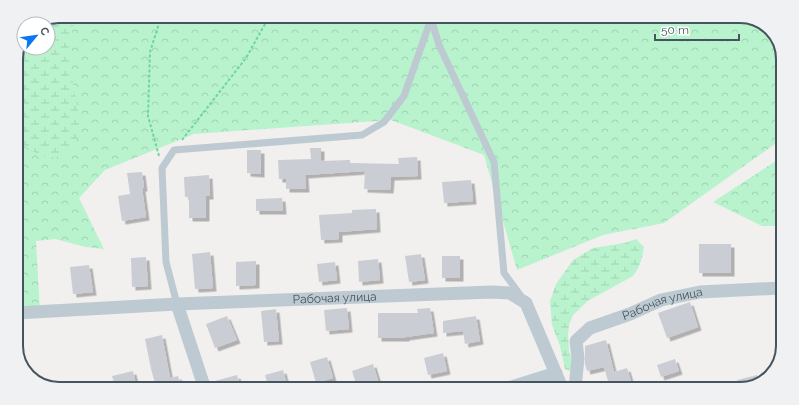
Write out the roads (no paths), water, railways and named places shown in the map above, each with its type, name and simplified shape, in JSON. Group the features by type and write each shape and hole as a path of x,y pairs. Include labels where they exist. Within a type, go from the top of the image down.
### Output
{"street":[{"name":"Рабочая улица","path":"576,382 578,358 576,341 590,328 630,314 661,300 700,292 776,288"},
{"name":"Рабочая улица","path":"23,313 178,304 492,292 510,293 526,303"},
{"path":"526,303 560,382"},
{"path":"178,304 203,382"},
{"path":"527,382 556,373"}],"lane":[{"path":"178,304 166,262 162,168 174,150 362,135 384,122 404,96 430,23"},
{"path":"432,23 440,45 494,162 504,273 526,303"}]}
